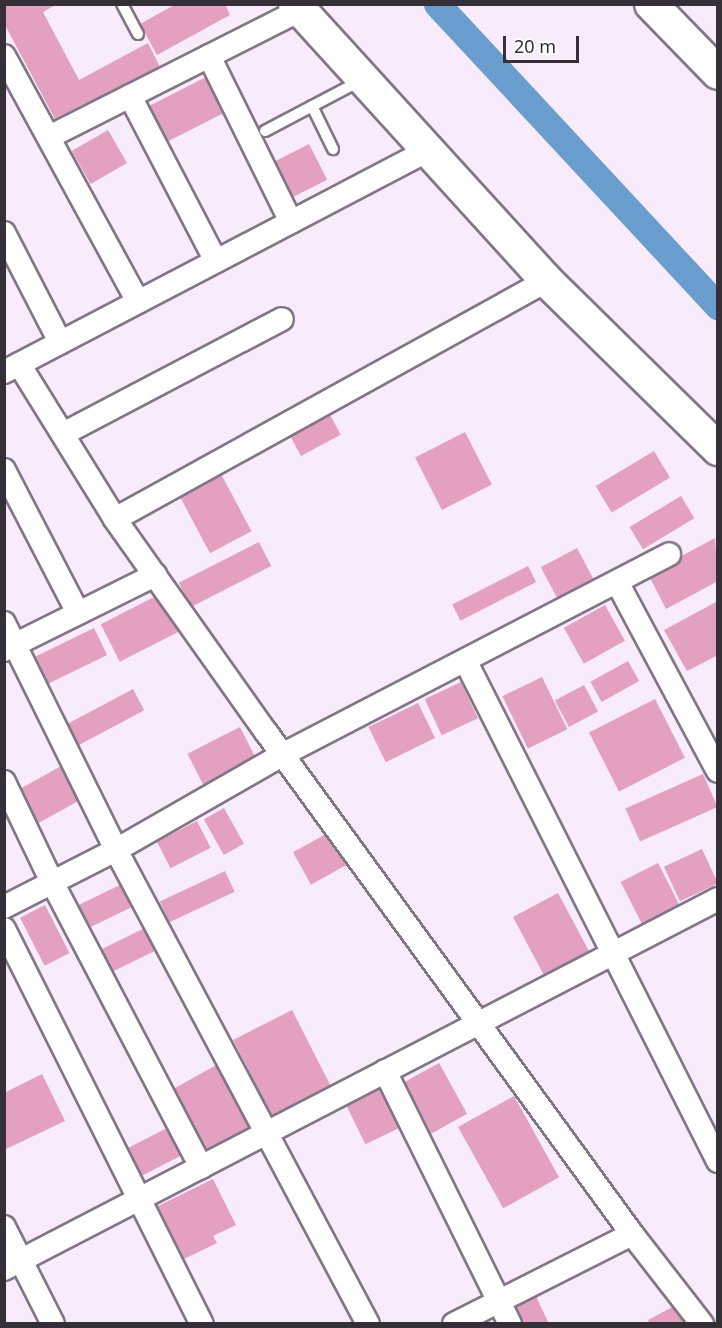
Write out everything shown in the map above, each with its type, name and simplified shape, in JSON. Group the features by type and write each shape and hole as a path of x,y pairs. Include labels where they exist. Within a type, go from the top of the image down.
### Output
{"main road":[{"path":"651,4 717,74"},
{"path":"298,7 547,281 717,449"}],"street":[{"path":"49,137 209,56 298,7"},
{"path":"4,56 138,302"},
{"path":"209,56 291,222"},
{"path":"130,96 216,261"},
{"path":"428,150 12,368 63,434 116,519 282,755 632,1234 702,1323"},
{"path":"4,233 60,342"},
{"path":"116,519 547,281"},
{"path":"63,434 282,319"},
{"path":"4,470 78,613"},
{"path":"4,907 116,850 282,755 466,662 669,554"},
{"path":"10,647 156,575"},
{"path":"617,582 717,771"},
{"path":"4,623 10,647 116,850 269,1132 368,1323"},
{"path":"466,662 717,1161"},
{"path":"4,782 52,882 201,1167"},
{"path":"13,1265 717,899"},
{"path":"4,929 202,1323"},
{"path":"385,1071 510,1323"},
{"path":"4,1227 13,1265 53,1323"},
{"path":"454,1323 632,1234"}],"lane":[{"path":"122,4 138,34"},
{"path":"265,131 363,80"},
{"path":"312,106 333,149"}],"building":[{"path":"5,4 57,4 43,12 79,80 148,43 163,73 91,112 86,103 55,119 5,25"},
{"path":"176,4 225,4 230,15 157,55 140,24"},
{"path":"208,76 226,112 158,146 140,111"},
{"path":"108,130 127,163 91,184 72,151"},
{"path":"309,144 327,180 287,200 269,164"},
{"path":"328,411 341,435 301,456 288,432"},
{"path":"465,432 492,485 442,510 415,457"},
{"path":"654,451 670,478 612,513 596,486"},
{"path":"220,472 251,531 210,553 179,494"},
{"path":"681,496 694,518 643,549 630,527"},
{"path":"715,538 718,581 666,609 648,574"},
{"path":"259,542 271,566 191,607 179,583"},
{"path":"577,548 596,584 560,603 541,567"},
{"path":"528,566 536,582 460,621 452,605"},
{"path":"164,592 183,629 120,662 101,624"},
{"path":"718,601 718,655 687,671 664,630"},
{"path":"605,605 625,641 584,664 564,628"},
{"path":"94,628 107,655 49,683 36,656"},
{"path":"628,661 639,681 602,702 590,682"},
{"path":"542,677 567,729 528,748 502,696"},
{"path":"461,682 478,718 442,735 425,699"},
{"path":"584,685 598,711 569,727 555,700"},
{"path":"133,689 144,710 79,745 68,724"},
{"path":"655,699 685,758 619,791 589,733"},
{"path":"418,703 435,738 386,762 369,727"},
{"path":"240,727 257,760 204,787 187,754"},
{"path":"63,765 82,799 38,823 19,789"},
{"path":"703,774 718,807 640,841 625,809"},
{"path":"224,808 244,844 224,855 204,819"},
{"path":"197,821 211,848 171,868 157,841"},
{"path":"335,829 353,861 311,885 293,852"},
{"path":"702,849 718,883 680,901 664,867"},
{"path":"658,863 681,908 644,928 621,882"},
{"path":"225,871 235,892 169,922 160,901"},
{"path":"124,883 135,905 89,928 78,905"},
{"path":"558,893 592,957 547,981 513,917"},
{"path":"45,905 70,953 45,966 20,918"},
{"path":"153,924 164,946 108,974 97,951"},
{"path":"292,1010 332,1089 274,1119 233,1040"},
{"path":"220,1063 254,1124 206,1151 172,1090"},
{"path":"439,1063 467,1114 425,1137 397,1086"},
{"path":"42,1074 65,1121 4,1150 4,1093"},
{"path":"387,1086 406,1125 365,1144 347,1106"},
{"path":"514,1096 559,1177 503,1208 458,1127"},
{"path":"175,1124 189,1152 137,1178 123,1150"},
{"path":"213,1179 236,1225 213,1236 217,1243 184,1259 158,1206"},
{"path":"534,1292 549,1324 514,1324 505,1306"},
{"path":"680,1303 691,1324 650,1324 648,1320"}],"waterway":[{"path":"437,4 718,306"}]}
